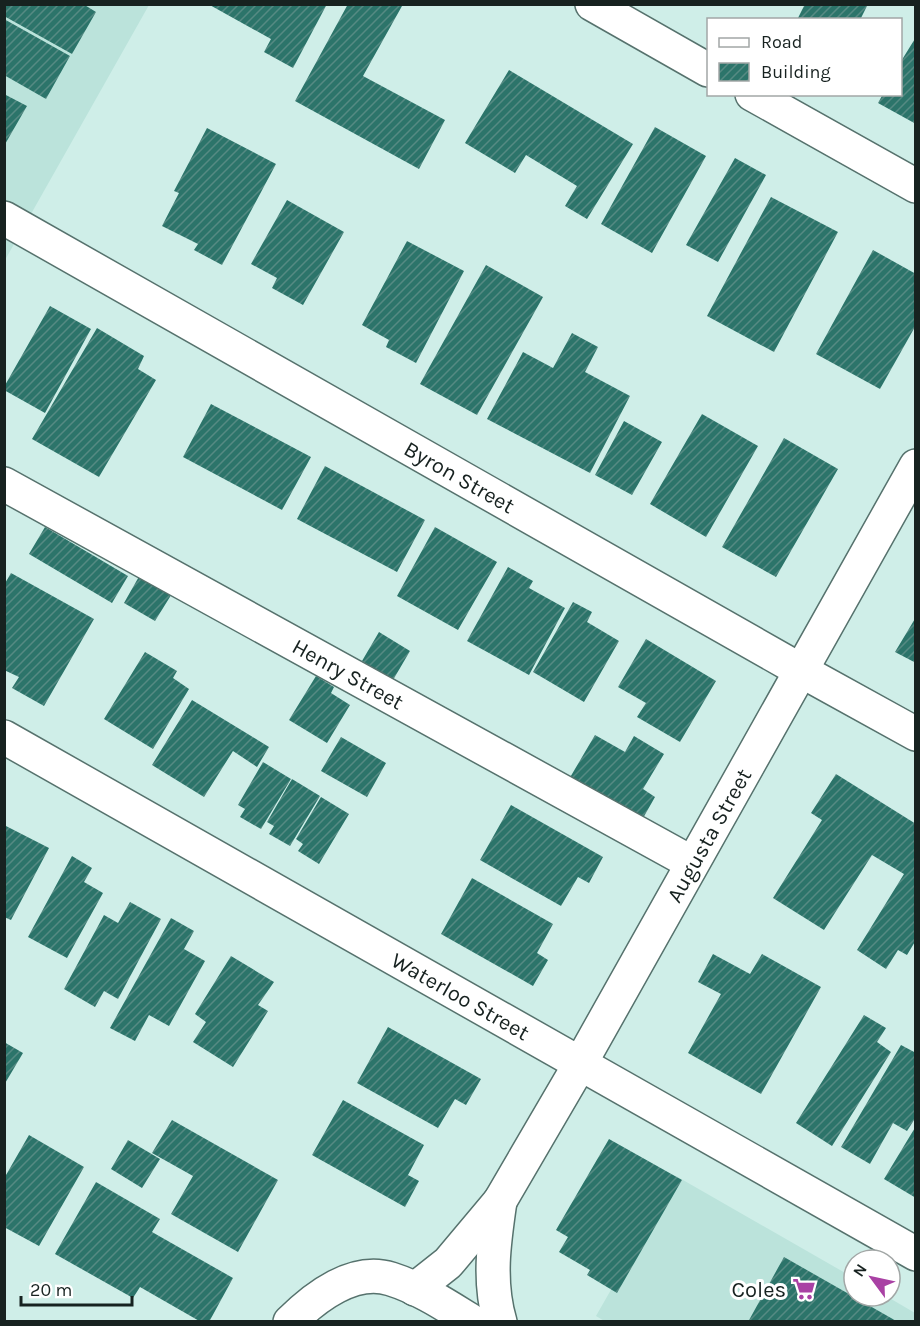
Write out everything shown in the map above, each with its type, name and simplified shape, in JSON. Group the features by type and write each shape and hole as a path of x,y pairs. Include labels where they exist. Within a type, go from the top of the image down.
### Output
{"street":[{"path":"592,4 707,69"},
{"path":"756,96 915,186"},
{"name":"Byron Street","path":"4,218 915,734"},
{"name":"Augusta Street","path":"415,1289 448,1263 500,1201 580,1064 915,466"},
{"name":"Henry Street","path":"4,484 692,863"},
{"name":"Waterloo Street","path":"4,737 915,1254"},
{"name":"Augusta Street","path":"500,1201 492,1255 494,1300 500,1322"},
{"path":"290,1322 305,1307 339,1285 363,1277 390,1278 415,1289 473,1322"}],"shaded area":[{"path":"5,5 149,5 5,260"},
{"path":"676,1176 842,1271 842,1308 902,1308 902,1305 915,1313 916,1321 606,1322 596,1316"}],"building":[{"path":"4,4 83,4 96,12 72,54 4,16"},
{"path":"208,4 327,4 293,68 264,52 271,39"},
{"path":"348,4 402,6 363,76 445,120 419,169 295,101"},
{"path":"805,4 868,4 861,18 798,18"},
{"path":"4,19 70,56 46,99 4,75"},
{"path":"916,37 916,124 878,103 882,96 902,96 902,60"},
{"path":"509,70 633,144 587,219 565,206 577,186 526,155 515,173 465,143"},
{"path":"4,94 27,106 4,146"},
{"path":"655,127 706,156 652,253 601,224"},
{"path":"207,128 276,164 222,265 194,250 198,244 162,226 179,193 174,191"},
{"path":"735,158 766,175 718,262 686,245"},
{"path":"771,197 838,232 774,352 707,316"},
{"path":"287,200 344,232 303,305 272,288 277,278 251,264"},
{"path":"407,241 464,271 416,363 386,347 389,340 362,325"},
{"path":"873,250 916,274 916,325 880,389 816,354"},
{"path":"486,265 543,297 477,415 420,384"},
{"path":"50,306 91,329 45,413 4,390 4,387"},
{"path":"97,328 144,356 138,369 156,380 99,477 32,439"},
{"path":"572,333 598,347 585,372 630,396 590,473 487,419 523,352 553,368"},
{"path":"211,404 311,457 282,510 183,457"},
{"path":"702,414 758,446 706,537 650,504"},
{"path":"624,421 662,442 632,495 595,475"},
{"path":"784,438 838,469 776,577 722,547"},
{"path":"325,466 425,520 397,572 297,519"},
{"path":"45,527 128,576 112,603 29,554"},
{"path":"435,527 497,562 458,630 397,596"},
{"path":"508,567 533,581 529,588 565,608 529,675 467,641"},
{"path":"11,573 94,619 44,706 12,688 19,677 4,670 4,585"},
{"path":"141,573 173,592 155,621 124,603"},
{"path":"573,602 592,612 587,622 619,641 584,702 533,672"},
{"path":"916,617 916,663 895,652"},
{"path":"379,632 410,651 393,680 362,661"},
{"path":"646,639 716,681 680,742 637,717 646,703 618,687"},
{"path":"145,652 177,671 173,678 189,689 153,749 104,719"},
{"path":"316,676 334,687 331,693 350,705 327,743 289,720"},
{"path":"192,700 269,747 257,767 233,751 204,797 152,765"},
{"path":"595,735 625,752 634,736 664,754 643,789 655,797 638,827 565,786"},
{"path":"341,737 386,763 367,797 321,771"},
{"path":"263,762 291,779 261,829 240,817 245,809 238,805"},
{"path":"836,774 916,824 916,940 907,955 898,950 886,969 857,950 904,874 872,855 824,930 773,898 822,820 811,813"},
{"path":"292,779 320,796 290,846 269,834 274,826 267,822"},
{"path":"321,797 349,814 319,864 298,851 303,844 296,839"},
{"path":"511,805 603,857 589,883 578,877 561,906 480,860"},
{"path":"4,825 49,848 11,920 4,917"},
{"path":"72,856 92,868 84,882 103,893 67,958 28,937"},
{"path":"472,878 553,924 537,953 548,960 533,986 441,934"},
{"path":"130,902 161,919 118,999 104,991 95,1007 64,989 104,915 118,923"},
{"path":"171,918 194,931 184,949 205,961 169,1026 149,1015 135,1041 110,1028"},
{"path":"713,954 750,974 762,954 821,987 761,1094 688,1053 721,994 698,982"},
{"path":"231,956 274,982 258,1005 268,1011 233,1067 193,1042 206,1022 195,1014"},
{"path":"864,1015 886,1028 877,1042 891,1052 832,1146 796,1123"},
{"path":"388,1027 481,1079 466,1105 455,1099 438,1128 357,1083"},
{"path":"4,1042 23,1053 4,1085"},
{"path":"901,1045 916,1053 916,1117 907,1131 893,1123 870,1164 841,1147"},
{"path":"343,1100 424,1145 408,1175 419,1181 405,1207 312,1155"},
{"path":"172,1120 278,1180 238,1252 171,1214 193,1176 152,1153"},
{"path":"916,1126 916,1198 884,1179"},
{"path":"29,1135 84,1167 39,1246 4,1227 4,1174 6,1175"},
{"path":"609,1139 682,1180 617,1293 587,1275 590,1270 559,1252 568,1237 556,1230"},
{"path":"128,1140 160,1159 142,1188 111,1169"},
{"path":"96,1182 160,1219 152,1232 233,1278 209,1322 201,1322 140,1287 133,1298 55,1254"},
{"name":"Coles","path":"784,1257 842,1290 842,1308 873,1308 898,1322 748,1322"}],"place":[{"name":"Coles","path":"804,1289"}]}
